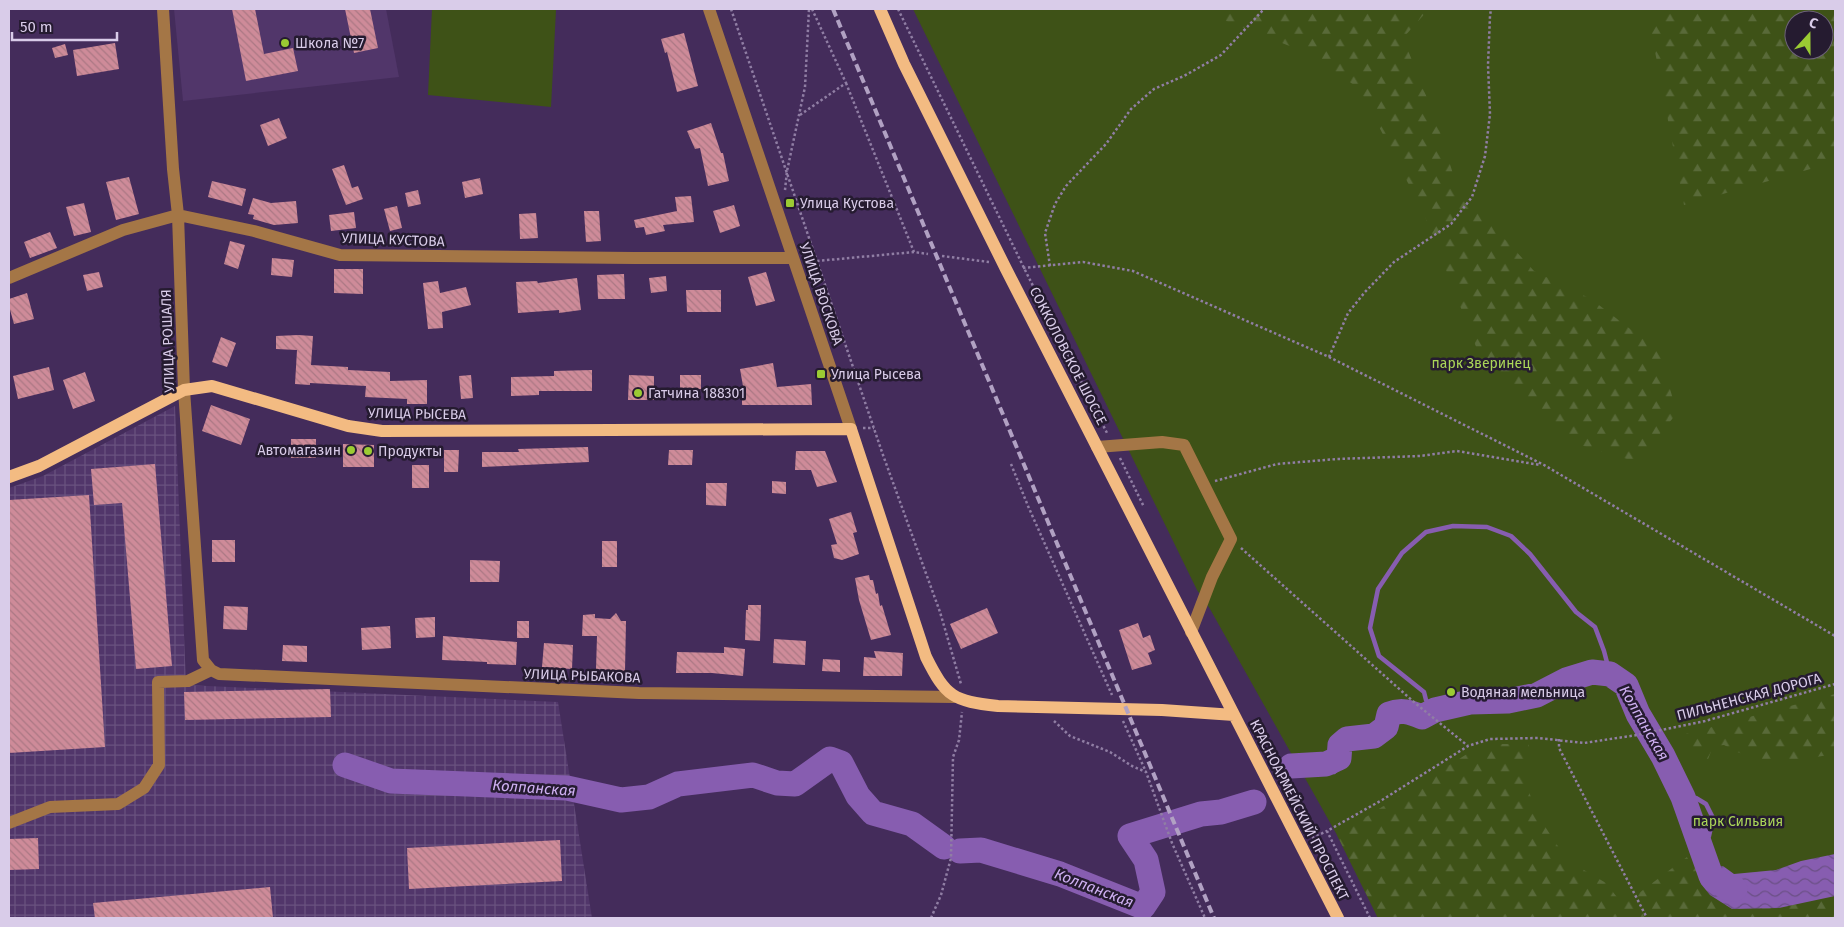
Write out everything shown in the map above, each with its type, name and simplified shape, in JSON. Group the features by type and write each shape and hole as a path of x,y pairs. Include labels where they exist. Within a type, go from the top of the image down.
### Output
{"main road":[{"name":"СОККОЛОВСКОЕ ШОССЕ","path":"880,9 904,64 1006,269 1234,714"},
{"name":"УЛИЦА РЫСЕВА","path":"9,477 39,466 184,390 212,386 348,426 382,432 851,429"},
{"name":"УЛИЦА ВОСКОВА","path":"851,429 926,657 939,681 958,698"},
{"path":"958,698 976,704 998,706 1234,714"},
{"name":"КРАСНОАРМЕЙСКИЙ ПРОСПЕКТ","path":"1234,714 1338,918"}],"street":[{"name":"УЛИЦА РОШАЛЯ","path":"164,9 173,169 178,216 184,390 203,660 211,670"},
{"name":"УЛИЦА ВОСКОВА","path":"709,9 851,429"},
{"name":"УЛИЦА КУСТОВА","path":"9,278 123,230 178,216 254,231 340,255 792,258"},
{"path":"1097,447 1162,442 1184,445 1204,484 1231,539 1212,577 1191,632"},
{"name":"УЛИЦА РЫБАКОВА","path":"211,670 219,674 639,693 927,696 958,698"},
{"path":"9,823 50,808 118,804 144,788 158,765 158,682 188,681 211,670"},
{"path":"927,696 934,690 939,681"}],"path":[{"path":"731,9 883,455 940,612 961,680 958,698 960,740 953,757 951,858 941,895 931,918"},
{"path":"784,196 787,171 805,87 810,9"},
{"path":"810,9 846,83 914,252"},
{"path":"898,9 1024,268 1145,508"},
{"path":"1050,266 1045,232 1055,204 1066,186 1106,144 1131,109 1154,89 1184,76 1221,55 1264,9"},
{"path":"1329,357 1348,313 1365,292 1394,262 1451,224 1472,197 1485,156 1490,114 1488,65 1492,9"},
{"path":"799,115 846,83"},
{"path":"794,212 800,210"},
{"path":"817,261 914,252 928,254"},
{"path":"942,256 992,262 1006,269 1083,262 1134,271 1329,357 1544,465 1835,636"},
{"path":"1204,484 1277,464 1337,459 1420,456 1457,451 1544,465"},
{"path":"1011,464 1146,772 1170,835 1206,918"},
{"path":"1231,539 1415,703 1468,746"},
{"name":"ПИЛЬНЕНСКАЯ ДОРОГА","path":"1327,831 1468,746 1490,739 1559,739 1584,743 1637,735 1705,721 1835,684"},
{"path":"1052,720 1070,736 1110,752 1132,766 1146,772"},
{"path":"1559,739 1559,748 1647,918"},
{"path":"1316,846 1312,838 1327,831 1370,918"}],"shaded area":[{"name":"Школа №7","path":"174,9 386,9 399,77 183,101"},
{"path":"175,406 186,685 558,702 592,918 9,918 9,488 43,476"}],"green space":[{"path":"432,9 556,10 551,107 428,95"},
{"name":"парк Зверинец","path":"913,9 1835,9 1835,918 1378,918 1337,835 1210,609 1197,590"},
{"path":"1222,9 1429,9 1403,38 1438,125 1457,187 1534,271 1591,299 1659,351 1677,413 1637,462 1570,442 1484,367 1424,214 1359,88 1297,49 1226,21"},
{"path":"1647,9 1835,9 1835,162 1684,205"},
{"path":"1835,694 1835,754 1771,764 1737,752 1724,745 1713,746 1707,762 1690,759 1682,735"},
{"path":"1500,744 1529,744 1526,784 1538,816 1567,860 1606,883 1623,905 1687,857 1698,872 1701,884 1710,895 1732,909 1779,908 1824,898 1835,916 1834,918 1378,918 1337,835 1475,749"}],"water":[{"path":"1835,854 1835,896 1779,908 1732,909 1710,895 1701,884 1698,872 1723,866 1734,874 1776,870 1801,861"}],"building":[{"path":"232,9 255,9 264,54 293,48 298,71 246,81"},
{"path":"345,9 370,9 378,48 354,53"},
{"path":"684,33 698,86 677,92 667,52 665,53 661,39"},
{"path":"115,43 119,69 77,76 73,50"},
{"path":"65,44 68,55 55,58 52,48"},
{"path":"279,118 287,138 268,146 260,125"},
{"path":"711,123 721,153 723,153 729,181 708,186 700,148 695,149 687,131"},
{"path":"344,165 352,188 358,186 363,199 346,205 332,169"},
{"path":"129,177 139,214 116,220 106,182"},
{"path":"480,178 483,194 465,198 462,182"},
{"path":"212,181 246,189 242,206 208,197"},
{"path":"418,190 421,204 408,207 405,193"},
{"path":"691,196 694,222 663,225 665,231 646,235 644,227 636,228 634,220 677,211 675,197"},
{"path":"253,198 271,203 296,201 298,223 274,225 253,219 254,215 248,214"},
{"path":"84,203 91,232 74,236 66,207"},
{"path":"734,205 740,226 720,233 713,211"},
{"path":"397,206 402,228 390,231 384,209"},
{"path":"584,211 599,211 601,241 586,242"},
{"path":"354,212 356,228 331,231 329,215"},
{"path":"536,213 538,238 520,239 519,214"},
{"path":"50,232 57,248 30,258 24,242"},
{"path":"230,241 245,245 238,269 224,264"},
{"path":"272,258 294,260 292,277 271,275"},
{"path":"334,269 363,269 363,294 334,293"},
{"path":"99,272 103,287 87,291 83,275"},
{"path":"766,272 775,301 756,306 748,277"},
{"path":"624,274 625,299 598,299 597,275"},
{"path":"666,276 667,291 651,293 649,278"},
{"path":"577,278 581,310 559,313 559,310 518,313 516,282 537,281 538,283"},
{"path":"438,281 440,293 466,287 471,305 442,312 443,328 428,329 423,283"},
{"path":"686,290 721,290 721,312 687,312"},
{"path":"27,293 34,319 14,324 9,299"},
{"path":"276,336 313,336 311,365 348,367 348,370 390,372 390,381 427,380 427,404 407,404 407,399 365,397 366,386 295,384 297,350 276,349"},
{"path":"221,337 236,343 227,367 212,362"},
{"path":"773,363 777,387 811,384 812,405 742,405 742,392 744,392 740,369"},
{"path":"49,367 54,390 18,399 13,376"},
{"path":"592,370 592,391 539,391 539,395 511,396 511,377 554,376 554,371"},
{"path":"85,372 95,401 73,409 63,380"},
{"path":"471,375 473,398 461,399 459,376"},
{"path":"629,375 654,376 654,400 628,400"},
{"path":"680,375 701,375 701,389 680,389"},
{"path":"211,405 250,419 241,445 202,431"},
{"path":"291,439 316,439 316,458 291,458"},
{"path":"343,444 374,445 374,467 343,467"},
{"path":"588,447 589,462 482,467 482,452 519,452 518,449"},
{"path":"444,450 459,450 458,472 444,472"},
{"path":"669,450 693,450 692,465 668,465"},
{"path":"796,451 825,451 837,482 817,487 811,470 795,470"},
{"path":"155,464 172,666 136,669 122,503 94,505 91,469"},
{"path":"412,465 429,465 429,488 412,488"},
{"path":"772,481 786,482 786,494 772,493"},
{"path":"706,483 727,483 726,506 706,505"},
{"path":"89,495 105,747 9,753 9,500"},
{"path":"851,512 857,532 853,533 859,554 842,560 834,558 831,545 837,544 829,519"},
{"path":"212,540 235,540 235,562 212,562"},
{"path":"602,541 617,541 617,567 602,567"},
{"path":"470,560 500,561 499,582 470,582"},
{"path":"869,575 870,580 873,580 876,594 878,593 880,606 882,605 891,635 871,640 859,600 855,578"},
{"path":"748,605 761,605 760,641 745,640 746,610 748,610"},
{"path":"224,606 248,607 247,630 223,629"},
{"path":"987,608 998,633 961,649 950,624"},
{"path":"616,613 621,621 626,621 625,671 596,669 597,636 582,636 583,615 595,614 595,618 610,619"},
{"path":"435,617 435,637 416,638 415,618"},
{"path":"517,621 529,621 529,638 517,638"},
{"path":"1138,623 1143,638 1150,635 1155,650 1148,653 1152,664 1132,670 1119,630"},
{"path":"390,626 391,648 362,650 361,628"},
{"path":"443,636 517,642 516,665 442,660"},
{"path":"774,639 806,641 805,665 773,663"},
{"path":"544,643 573,645 572,669 542,667"},
{"path":"283,645 307,646 307,662 282,661"},
{"path":"724,647 745,649 743,676 712,673 676,673 677,652 724,653"},
{"path":"874,651 903,653 902,676 863,676 864,657 876,658"},
{"path":"823,659 840,660 840,672 822,671"},
{"path":"330,689 331,717 185,720 184,692"},
{"path":"38,838 39,869 9,870 9,839"},
{"path":"560,840 562,881 409,889 407,848"},
{"path":"270,887 273,918 95,918 93,903"}],"waterway":[{"path":"1435,710 1426,700 1424,692 1379,656 1370,628 1378,589 1402,553 1426,532 1453,526 1487,527 1511,536 1530,554 1576,612 1595,627 1610,674"},
{"name":"Колпанская","path":"1291,766 1326,764 1339,758 1340,745 1347,739 1374,736 1386,727 1389,714 1393,712 1405,712 1422,717 1435,710 1470,702 1508,701 1537,695 1566,680 1592,672 1610,674 1626,685 1638,714 1663,756 1683,797 1711,876 1727,888 1735,889"},
{"path":"1313,765 1323,771 1334,772 1340,767 1339,758"},
{"name":"Колпанская","path":"345,765 391,781 567,788 621,800 649,797 678,784 753,775 777,783 795,784 830,759 841,763 858,796 873,813 912,824 944,847"},
{"path":"1683,797 1696,798 1706,804 1713,818 1709,836 1701,845"},
{"name":"Колпанская","path":"960,851 981,850 1060,874 1143,907 1153,892 1146,860 1130,836 1201,814 1221,812 1254,802"}],"railway":[{"path":"833,9 1214,918"}],"place":[{"name":"Школа №7","path":"285,43"},
{"name":"Улица Кустова","path":"790,203"},
{"name":"Улица Рысева","path":"821,374"},
{"name":"Гатчина 188301","path":"638,393"},
{"name":"Автомагазин","path":"351,450"},
{"name":"Продукты","path":"368,451"},
{"name":"Водяная мельница","path":"1451,692"}],"park label":[{"name":"парк Сильвия","path":"1738,821"}]}
